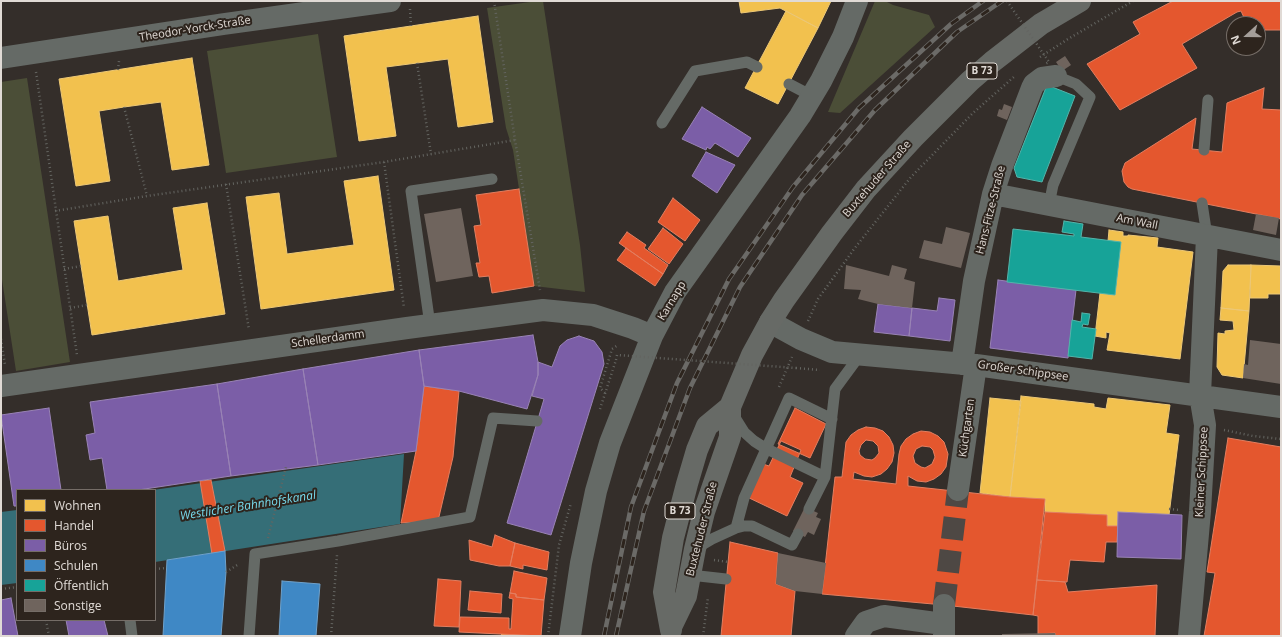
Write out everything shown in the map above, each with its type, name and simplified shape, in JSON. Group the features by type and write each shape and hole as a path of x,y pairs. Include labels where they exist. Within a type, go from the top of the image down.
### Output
{"main road":[{"name":"Buxtehuder Straße","path":"671,632 686,596 704,512 730,437 730,407 744,372 770,322 832,233 866,189 913,138 970,81 992,62 1041,24 1080,1"},
{"name":"Buxtehuder Straße","path":"671,632 664,592 673,538 687,484 697,450 707,426 730,407"}],"street":[{"name":"Karnapp","path":"570,636 581,563 596,491 642,332 675,292 800,116 822,81 840,43 857,1"},
{"name":"Theodor-Yorck-Straße","path":"1,58 224,24 400,4"},
{"name":"Hans-Fitze-Straße","path":"969,364 974,280 993,194 1002,166 1032,88 1034,84 1050,70"},
{"name":"Am Wall","path":"993,194 1281,250"},
{"name":"Kleiner Schippsee","path":"1189,636 1205,426 1200,395 1207,236"},
{"name":"Schellerdamm","path":"4,386 543,310 593,315 642,332"},
{"name":"Großer Schippsee","path":"770,322 800,339 832,352 969,364 1281,407"},
{"name":"Küchgarten","path":"958,490 969,364"},
{"path":"856,636 866,622 884,616 944,622"}],"lane":[{"path":"662,123 695,71 747,62 757,67"},
{"path":"1049,205 1053,185 1090,97 1076,84 1050,70"},
{"path":"789,84 812,96"},
{"path":"1204,150 1208,100"},
{"path":"430,325 411,191 492,179"},
{"path":"1202,203 1207,236"},
{"path":"809,509 825,477 835,389 860,355"},
{"path":"736,528 744,498 788,398 832,419"},
{"path":"730,407 738,425 744,432 765,448 825,477"},
{"path":"249,636 255,554 338,541 470,517 493,418 537,421"},
{"path":"695,549 717,536 736,528 752,526 792,545 798,534"},
{"path":"690,575 726,579"},
{"path":"130,621 132,636"}],"path":[{"path":"494,1 543,310"},
{"path":"1007,1 1049,62 1050,70"},
{"path":"1039,58 1068,39 1133,1"},
{"path":"400,4 411,26"},
{"path":"33,53 80,375"},
{"path":"417,63 431,154"},
{"path":"776,393 818,299 854,249 911,177 973,113 1017,74"},
{"path":"124,107 147,196"},
{"path":"55,211 226,184 384,162 515,140"},
{"path":"384,162 407,328"},
{"path":"226,184 253,350"},
{"path":"64,269 81,266"},
{"path":"70,308 87,305"},
{"path":"642,332 621,342 612,349 600,388 605,393 618,355 814,370"},
{"path":"1,339 4,386"},
{"path":"1205,426 1253,436 1281,439"},
{"path":"264,552 286,467"},
{"path":"703,636 717,536"},
{"path":"331,636 338,541"},
{"path":"714,560 728,562"},
{"path":"156,569 167,568"},
{"path":"1,589 16,587"},
{"path":"46,621 49,636"}],"green space":[{"path":"543,1 580,245 585,292 534,286 513,150 506,128 487,8"},
{"path":"875,1 885,1 893,5 929,15 935,27 840,113 828,112"},
{"path":"318,34 337,157 226,173 207,51"},
{"path":"27,78 70,362 16,371 1,273 1,82"}],"water":[{"name":"Westlicher Bahnhofskanal","path":"404,454 400,524 156,562 156,490"},
{"path":"16,510 16,583 1,585 1,512"}],"building: Wohnen":[{"path":"739,1 831,1 818,28 780,8 741,13"},
{"path":"786,11 818,28 778,104 745,88"},
{"path":"478,16 493,122 458,127 448,59 386,67 396,136 359,141 344,36"},
{"path":"192,58 209,165 172,170 161,102 124,107 99,111 110,181 76,186 59,79"},
{"path":"378,176 394,290 261,309 246,197 279,193 287,254 354,245 344,181"},
{"path":"207,203 225,314 92,335 74,221 108,216 118,281 183,270 173,208"},
{"path":"1109,230 1123,232 1123,236 1128,235 1158,238 1157,247 1193,252 1180,359 1107,350 1110,333 1106,332 1106,338 1095,336 1100,293 1115,295 1121,242 1108,241"},
{"path":"1228,265 1251,265 1249,311 1221,308 1223,271"},
{"path":"1251,265 1281,266 1281,294 1268,294 1268,298 1250,298"},
{"path":"1221,308 1249,311 1243,378 1222,375 1217,367 1218,333 1225,334 1225,331 1234,330 1233,321 1220,320"},
{"path":"1021,396 1094,404 1094,407 1106,409 1108,398 1170,405 1166,433 1179,435 1169,515 1118,512 1118,526 1107,526 1107,515 1045,512 1045,499 1010,497"},
{"path":"990,398 1021,401 1010,497 980,493"},
{"path":"502,633 535,636 501,636"}],"building: Handel":[{"path":"1173,1 1281,1 1281,30 1266,30 1266,16 1243,16 1241,11 1230,16 1226,16 1226,18 1182,44 1197,68 1120,110 1087,64 1140,34 1133,22"},
{"path":"1264,88 1262,109 1281,110 1281,219 1132,189 1124,182 1122,171 1125,163 1196,118 1192,149 1222,152 1227,103"},
{"path":"519,189 534,286 492,293 489,276 479,277 476,263 480,263 474,226 481,225 476,195"},
{"path":"673,198 700,220 685,241 658,222"},
{"path":"663,228 683,244 669,264 648,249"},
{"path":"627,232 646,245 644,248 668,265 663,274 619,243"},
{"path":"626,248 663,274 655,286 617,260"},
{"path":"424,386 459,391 453,457 438,521 401,523 416,451"},
{"path":"795,408 826,424 810,458 778,444"},
{"path":"866,427 883,431 889,437 893,445 894,453 892,462 881,474 872,477 854,472 853,479 896,484 901,446 906,439 921,431 930,432 938,436 944,442 948,454 946,467 941,474 926,482 917,481 908,476 908,486 1010,497 1045,499 1033,615 822,594 835,477 842,477 846,442 851,435","holes":["866,440 873,441 878,446 879,453 872,460 865,459 860,455 859,451 861,445","922,446 930,447 933,450 935,457 932,464 925,468 915,463 913,456 916,449"]},
{"path":"1228,438 1281,447 1281,636 1204,636 1215,573 1207,572"},
{"path":"781,441 801,450 790,477 803,483 787,516 745,496 760,463 769,466"},
{"path":"211,480 225,551 212,554 200,481"},
{"path":"1045,512 1107,515 1107,526 1118,526 1117,542 1106,542 1104,562 1070,560 1067,582 1037,580"},
{"path":"495,535 515,543 510,566 499,566 470,560 469,540 492,547"},
{"path":"730,542 778,553 776,584 795,591 791,636 721,636"},
{"path":"515,543 549,552 547,570 523,565 523,569 510,566"},
{"path":"514,571 547,578 544,600 516,597 516,594 510,593"},
{"path":"438,579 461,581 459,627 434,626"},
{"path":"1037,580 1065,582 1068,592 1157,585 1155,636 1056,636 1055,633 1038,634 1038,616 1033,615"},
{"path":"470,591 502,594 501,613 468,610"},
{"path":"510,593 516,594 516,597 544,600 541,636 459,632 460,617 509,618 509,629 511,629 513,599 509,598"}],"building: Büros":[{"path":"702,107 751,138 738,157 715,143 710,149 707,147 706,150 682,139"},
{"path":"706,152 735,165 717,193 692,176"},
{"path":"998,280 1076,290 1068,358 990,348"},
{"path":"939,298 955,300 950,341 909,336 912,308 937,311"},
{"path":"878,304 912,308 909,336 874,332"},
{"path":"533,335 538,362 538,375 527,409 459,391 424,386 419,350"},
{"path":"579,336 594,341 602,352 604,364 551,535 507,523 544,399 532,396 538,375 538,362 552,367 560,346 567,340"},
{"path":"419,350 424,386 416,451 318,465 303,369"},
{"path":"303,369 318,465 231,476 217,384"},
{"path":"217,384 231,476 145,489 107,489 102,458 90,460 86,435 95,433 90,402"},
{"path":"49,408 61,489 16,489 16,506 14,506 1,415"},
{"path":"1118,512 1182,515 1181,559 1117,557"},
{"path":"11,598 18,636 1,636 1,600"},
{"path":"66,621 104,621 108,636 69,636"}],"building: Schulen":[{"path":"225,551 226,572 221,636 163,636 167,560"},
{"path":"282,581 320,584 316,636 279,636"}],"building: Öffentlich":[{"path":"1047,85 1075,96 1042,182 1017,177 1014,168"},
{"path":"1064,221 1083,224 1081,237 1121,242 1115,295 1007,282 1013,229 1074,236 1074,234 1062,232"},
{"path":"1082,313 1090,314 1088,325 1083,324 1082,327 1096,329 1092,359 1068,356 1072,320 1081,322"}],"building: Sonstige":[{"path":"1065,56 1071,65 1062,71 1056,62"},
{"path":"1004,104 1012,107 1007,120 997,116 999,109 1002,110"},
{"path":"461,208 473,276 436,282 424,214"},
{"path":"1256,214 1279,218 1276,235 1253,230"},
{"path":"946,227 970,233 961,268 919,258 924,240 942,244"},
{"path":"846,265 889,276 892,265 907,269 904,279 915,282 912,308 878,304 858,299 861,290 844,289"},
{"path":"1250,340 1281,344 1281,384 1243,378 1244,364 1248,365"},
{"path":"805,507 818,513 816,517 821,519 814,535 808,532 805,537 793,531"},
{"path":"778,553 826,563 822,594 795,591 776,584"},
{"path":"1055,633 1056,636 1002,636 1002,634"}],"tunnel":[{"path":"944,605 958,490"}],"railway":[{"path":"604,636 631,507 677,383 729,279 793,187 859,108 951,24 983,1"},
{"path":"616,636 644,511 690,388 740,287 802,195 875,110 957,32 1002,1"}]}
